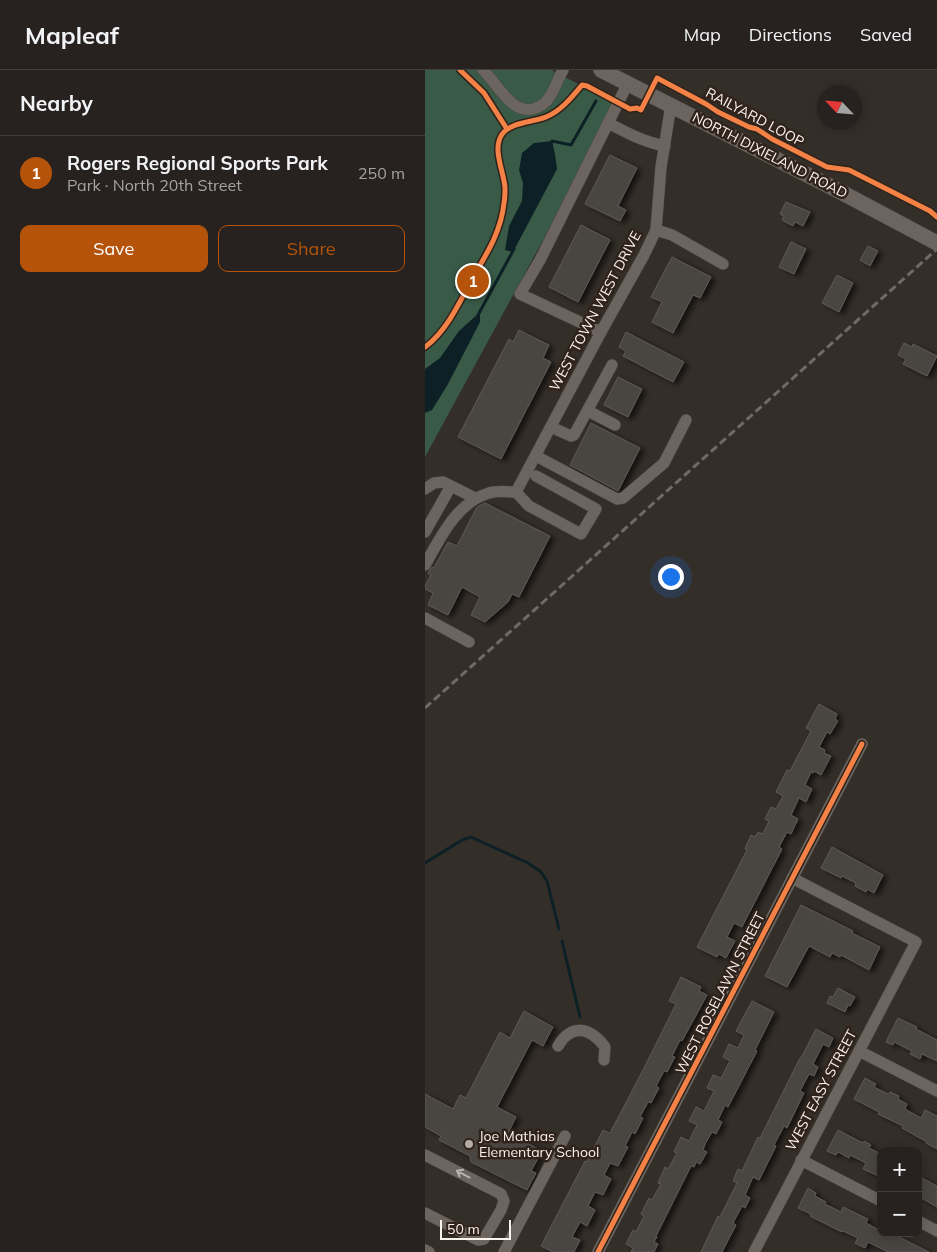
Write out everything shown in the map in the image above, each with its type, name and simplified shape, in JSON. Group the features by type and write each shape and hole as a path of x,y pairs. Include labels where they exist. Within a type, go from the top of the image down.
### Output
{"main road":[{"name":"NORTH DIXIELAND ROAD","path":"601,70 937,243"}],"street":[{"path":"483,70 511,103 519,108 528,110 539,107 547,100 563,70"},
{"path":"601,332 520,294 540,260 628,83"},
{"name":"WEST TOWN WEST DRIVE","path":"516,492 601,332 644,256 656,230 661,167 671,105"},
{"path":"608,123 636,137 665,146"},
{"path":"656,230 672,235 723,264"},
{"path":"551,427 571,436 574,435 612,365"},
{"path":"588,411 615,425"},
{"path":"536,456 617,499 623,498 664,463 686,420"},
{"path":"425,565 444,532 459,512 475,498 499,491 516,492 529,506 581,534 596,509 536,476"},
{"path":"425,489 434,483 443,482 475,498"},
{"path":"425,532 451,486"},
{"path":"425,618 469,642"},
{"name":"WEST ROSELAWN STREET","path":"597,1252 862,744"},
{"name":"WEST EASY STREET","path":"754,1252 916,942 792,878"},
{"path":"558,1046 566,1035 578,1030 587,1032 598,1038 605,1047 604,1060"},
{"path":"859,1051 937,1091"},
{"path":"504,1252 565,1136"},
{"path":"425,1154 501,1194 504,1201 501,1210 484,1239 478,1240 425,1214"},
{"path":"801,1160 877,1199"},
{"path":"922,1223 937,1231"},
{"path":"425,1250 429,1252"}],"green space":[{"path":"425,70 551,70 617,104 425,457"}],"water":[{"path":"552,141 557,169 513,252 505,250 509,226 522,201 523,183 519,170 522,153 534,143"},
{"path":"480,312 480,322 448,384 432,410 425,413 425,369 440,358 459,331"}],"building":[{"path":"610,155 637,168 618,206 626,210 620,221 585,204"},
{"path":"786,202 810,212 803,226 795,222 793,226 782,220 784,216 780,214"},
{"path":"581,225 610,240 578,302 549,287"},
{"path":"791,242 806,249 794,274 779,267"},
{"path":"868,246 878,251 870,266 860,260"},
{"path":"672,257 711,277 700,298 693,295 673,333 652,322 662,302 651,297"},
{"path":"837,275 853,283 839,312 822,303"},
{"path":"519,330 549,345 543,358 551,362 501,459 458,437 509,339 513,342"},
{"path":"626,332 684,362 673,382 623,356 626,351 619,347"},
{"path":"904,343 912,347 913,344 937,356 927,376 903,364 906,359 898,355"},
{"path":"618,377 642,389 628,417 604,405"},
{"path":"591,423 640,448 618,491 570,465"},
{"path":"485,503 550,536 519,597 512,594 508,602 485,622 471,615 480,597 462,587 448,615 428,605 433,593 425,589 425,586 431,575 428,573 432,567 434,568 448,542 457,546 477,507"},
{"path":"819,704 837,714 835,719 838,721 830,734 827,732 819,747 825,750 824,753 831,756 821,775 814,771 813,773 811,772 805,785 812,789 806,802 799,798 791,815 798,819 791,834 787,832 779,847 782,849 742,927 734,923 727,937 735,941 726,958 719,954 717,957 697,947 747,850 745,849 751,835 755,837 758,832 763,834 769,821 765,819 771,807 776,809 783,796 776,792 787,770 790,771 811,731 806,728"},
{"path":"832,847 883,875 874,893 867,889 866,892 855,886 856,883 821,868"},
{"path":"801,905 880,947 869,970 841,955 840,957 832,953 830,957 809,946 787,987 765,976"},
{"path":"681,977 701,987 699,991 707,995 682,1041 680,1040 672,1056 675,1057 667,1072 664,1071 656,1086 659,1088 651,1103 648,1102 640,1117 643,1118 635,1134 632,1132 625,1146 628,1147 618,1166 610,1163 604,1175 611,1179 603,1195 595,1192 588,1206 595,1210 587,1226 580,1222 572,1237 580,1240 574,1252 553,1252 541,1246 585,1161 587,1162 603,1130 610,1133 642,1072 676,1004 669,1001"},
{"path":"838,988 855,997 845,1012 827,1003 830,996 833,997"},
{"path":"752,1001 774,1012 755,1050 757,1051 728,1107 725,1105 718,1120 722,1122 716,1134 712,1132 705,1144 703,1150 707,1152 700,1164 696,1162 694,1167 691,1166 656,1236 654,1242 658,1244 654,1252 631,1252 633,1248 626,1244 633,1230 636,1232 644,1216 641,1214 649,1198 652,1200 661,1184 658,1183 665,1167 668,1169 677,1153 674,1152 681,1137 689,1141 697,1125 689,1121 696,1107 704,1111 714,1091 707,1088 713,1075 721,1078 730,1061 723,1057 729,1044 738,1048 744,1035 736,1031"},
{"path":"524,1011 553,1027 543,1046 532,1040 497,1107 516,1117 508,1133 542,1151 531,1171 536,1173 527,1190 471,1162 470,1156 439,1140 441,1136 425,1127 425,1094 453,1109 460,1095 466,1098 500,1032 510,1038"},
{"path":"898,1018 937,1040 937,1061 922,1054 920,1059 910,1054 912,1051 894,1042 893,1045 886,1042"},
{"path":"816,1029 833,1038 829,1047 823,1044 813,1064 818,1067 814,1076 809,1074 800,1091 804,1093 787,1128 784,1126 774,1145 776,1146 759,1180 753,1177 745,1195 750,1198 745,1208 742,1206 733,1223 736,1225 722,1252 701,1252 718,1216 720,1217 737,1183 733,1181 738,1169 742,1171 758,1137 760,1138"},
{"path":"865,1078 876,1084 874,1087 888,1094 890,1092 899,1096 898,1099 907,1104 905,1109 921,1118 925,1110 937,1116 937,1149 902,1128 903,1126 878,1114 879,1112 854,1099"},
{"path":"838,1130 863,1143 864,1141 871,1145 869,1148 877,1152 877,1175 863,1169 866,1163 850,1155 849,1158 838,1152 836,1155 827,1151"},
{"path":"922,1178 937,1186 937,1207 922,1198"},
{"path":"808,1188 816,1193 815,1196 826,1202 825,1204 841,1212 843,1207 868,1219 866,1223 877,1229 877,1237 899,1237 929,1252 888,1252 868,1242 865,1248 855,1243 858,1238 810,1216 811,1214 798,1208"}],"waterway":[{"path":"551,144 552,141 571,145 596,101"},
{"path":"478,315 514,249"},
{"path":"425,863 462,840 471,837 528,863 541,872 547,881 559,929"},
{"path":"562,941 580,1017"}],"railway":[{"path":"425,708 937,249"}],"cycle path":[{"path":"460,70 484,93 507,129"},
{"name":"RAILYARD LOOP","path":"425,347 440,333 452,316 500,224 505,188 498,146 503,133 517,124 541,119 557,111 582,85 630,109 637,108 641,110 657,78 718,112 757,129 772,139 827,167 849,170 930,211 937,217"},
{"path":"598,1252 862,744"}],"place":[{"name":"Rogers Regional Sports Park","path":"473,281"},
{"name":"Joe Mathias Elementary School","path":"469,1144"}]}
